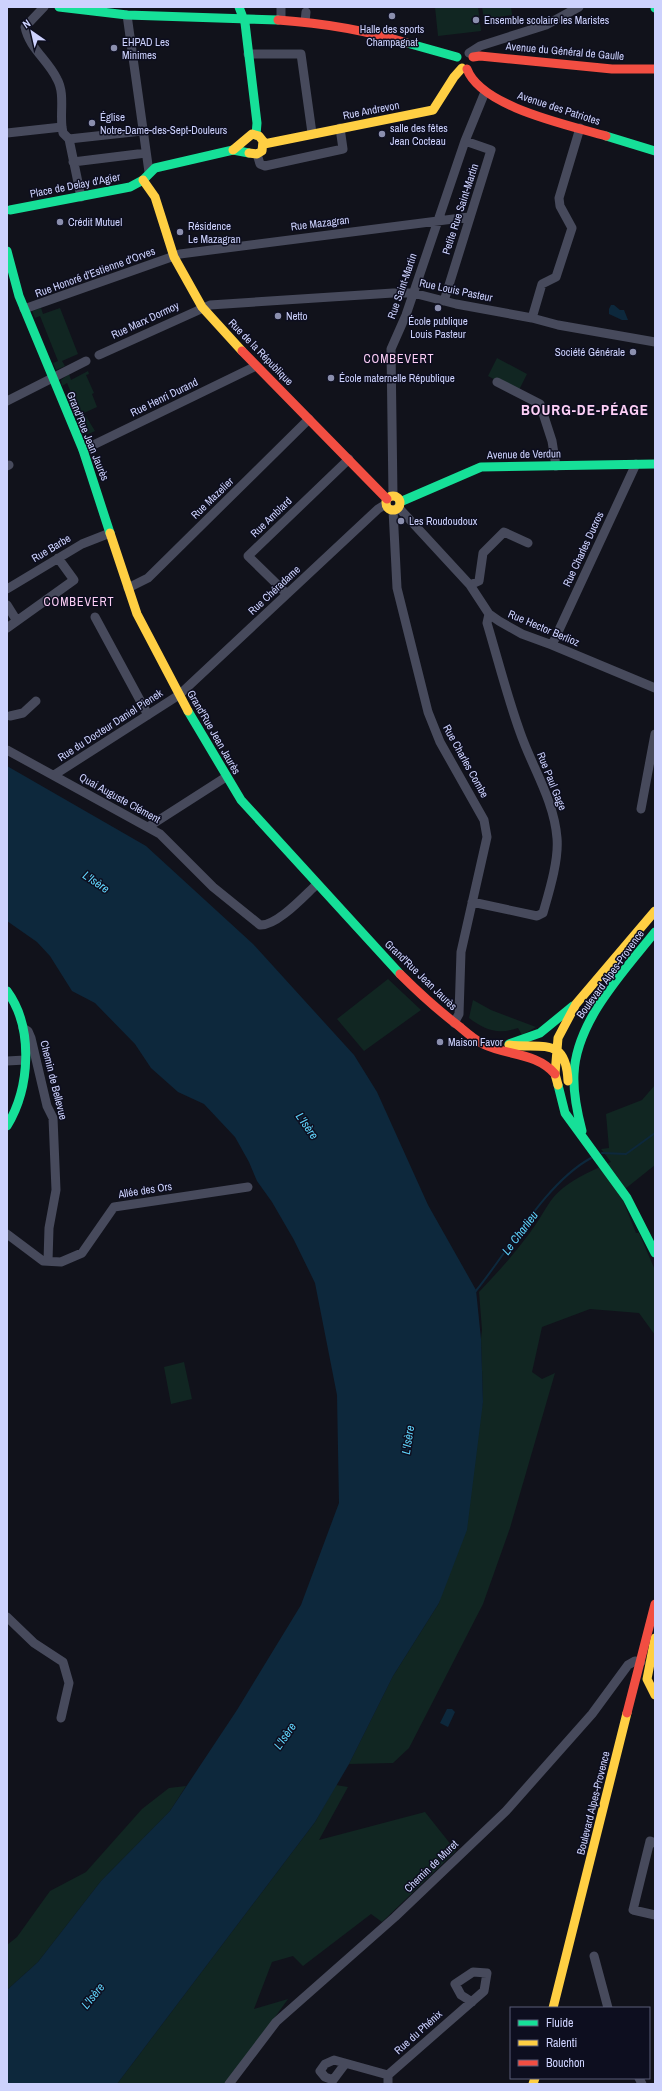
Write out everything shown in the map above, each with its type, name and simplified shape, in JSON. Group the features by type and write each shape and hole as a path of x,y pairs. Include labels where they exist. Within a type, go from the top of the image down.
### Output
{"main road":[{"path":"59,7 281,19 305,22 371,32 457,57"},
{"path":"239,7 245,23 257,123 256,134"},
{"path":"462,52 471,55 473,63 464,69 457,65 457,57 462,52"},
{"name":"Avenue du Général de Gaulle","path":"471,55 612,69 655,69"},
{"name":"Rue Andrevon","path":"264,144 312,133 434,110 455,74 464,69"},
{"name":"Avenue des Patriotes","path":"464,69 485,92 515,108 655,151"},
{"path":"256,134 262,138 264,144 262,150 257,154 245,148 249,135 256,134"},
{"name":"Place de Delay d'Agier","path":"8,210 130,187 154,168 245,148"},
{"name":"Rue de la République","path":"146,175 155,197 174,257 202,307 256,366 393,503"},
{"name":"Grand'Rue Jean Jaurès","path":"7,251 24,309 30,315 44,348 51,367 52,378 83,450 128,588 148,639 226,777 241,800 316,885 400,975 462,1030"},
{"name":"Avenue de Verdun","path":"393,503 481,467 655,464"},
{"name":"Boulevard Alpes-Provence","path":"592,1149 578,1133 565,1113 555,1074 556,1048 562,1029 576,1004 655,912"},
{"name":"Boulevard Alpes-Provence","path":"574,1100 573,1079 577,1050 587,1025 655,932"},
{"path":"7,991 19,1010 23,1028 25,1060 22,1092 14,1116 7,1126"},
{"path":"505,1045 540,1033 576,1004"},
{"path":"462,1030 491,1042 505,1045 522,1048 551,1046 556,1048 567,1061 568,1086 574,1100 579,1121 592,1149 627,1198 655,1253"},
{"path":"462,1030 481,1043 501,1052 540,1061 555,1074"},
{"name":"Boulevard Alpes-Provence","path":"553,2007 655,1604"},
{"path":"655,1638 647,1679 655,1695"}],"street":[{"path":"44,7 25,27 27,38 58,79 61,88 63,133 69,139 81,197"},
{"path":"281,7 281,19"},
{"path":"471,55 480,46 546,25 579,7"},
{"path":"133,12 142,131 146,153 146,175"},
{"path":"305,22 306,12"},
{"path":"248,54 301,54 312,133"},
{"name":"Rue Saint-Martin","path":"393,503 391,349 413,293 437,221 485,92"},
{"path":"7,133 62,127"},
{"path":"257,154 260,164 265,166 343,149 340,128"},
{"path":"532,318 542,284 556,276 572,228 560,206 559,198 580,128"},
{"path":"69,139 142,131"},
{"name":"Petite Rue Saint-Martin","path":"444,301 491,150 466,141"},
{"path":"73,162 146,153"},
{"name":"Rue Mazagran","path":"174,257 207,250 469,217"},
{"name":"Rue Honoré d'Estienne d'Orves","path":"24,309 174,257"},
{"name":"Rue Louis Pasteur","path":"202,307 271,301 413,293 444,301 532,318 558,325 655,342"},
{"name":"Rue Marx Dormoy","path":"99,355 202,307"},
{"path":"7,401 86,361"},
{"name":"Rue Henri Durand","path":"83,450 169,406 256,366"},
{"path":"497,382 540,404 552,441 556,466"},
{"name":"Rue Mazelier","path":"128,588 148,578 310,419"},
{"name":"Rue Amblard","path":"287,594 248,556 349,459"},
{"name":"Rue Charles Ducros","path":"552,645 636,464"},
{"name":"Rue Hector Berlioz","path":"393,503 470,585 490,614 522,634 655,688"},
{"name":"Rue Chéradame","path":"179,695 378,509 393,503"},
{"name":"Rue Charles Combe","path":"393,503 397,588 428,712 440,742 484,820 487,837 461,952 459,1014 454,1022"},
{"path":"470,585 479,581 483,552 504,532 528,543"},
{"name":"Rue Barbe","path":"7,589 82,544 110,533"},
{"path":"7,628 74,580 58,558"},
{"path":"7,605 17,621"},
{"name":"Rue Paul Gage","path":"472,902 537,916 543,913 551,886 558,840 550,805 517,724 487,623 490,614"},
{"path":"95,617 148,715"},
{"name":"Rue du Docteur Daniel Pienek","path":"54,775 179,695"},
{"path":"8,717 23,713 36,701"},
{"path":"640,809 655,734"},
{"name":"Quai Auguste Clément","path":"7,750 160,834 213,887 260,925 266,926 275,921 316,885"},
{"path":"148,827 226,777"},
{"name":"Chemin de Bellevue","path":"23,1028 28,1031 31,1038 47,1106 53,1118 56,1190 48,1228 48,1262"},
{"path":"7,1061 25,1060"},
{"name":"Allée des Ors","path":"48,1262 61,1262 82,1253 114,1207 248,1187"},
{"path":"7,1234 43,1261 48,1262"},
{"path":"7,1617 34,1643 63,1662 69,1683 61,1718"},
{"name":"Chemin de Muret","path":"229,2084 276,2022 395,1918 506,1812 592,1714 628,1665 635,1661 641,1662"},
{"path":"655,1843 650,1842 634,1910 655,1915"},
{"path":"594,1956 608,2007"},
{"name":"Rue du Phénix","path":"388,2080 472,2002"},
{"path":"345,2064 388,2080"}],"green space":[{"path":"435,7 478,7 481,31 438,36"},
{"path":"482,7 511,7 512,15 484,19"},
{"path":"41,308 43,314 60,308 78,354 62,361 65,366 56,370 53,363 58,361 40,316 35,318 32,311"},
{"path":"497,358 527,374 518,392 488,376"},
{"path":"88,371 89,374 86,375 94,393 92,394 97,407 84,413 95,431 86,435 83,434 88,432 67,383 62,386 61,380 69,374 71,380"},
{"path":"388,979 421,1010 364,1051 337,1019"},
{"path":"473,1000 491,1010 536,1027 522,1035 518,1028 498,1031 481,1026 469,1018"},
{"path":"655,1085 655,1165 620,1193 636,1233 639,1233 655,1270 655,1335 639,1313 590,1309 542,1327 532,1372 542,1379 555,1373 510,1528 483,1604 409,1748 393,1763 349,1764 393,1676 439,1603 483,1402 482,1330 479,1292 523,1242 558,1192 568,1184 592,1170 611,1162 601,1149 609,1148 606,1114 642,1100"},
{"path":"184,1362 192,1399 171,1404 164,1367"},
{"path":"336,1785 348,1787 319,1840 425,1812 456,1851 382,1922 371,1914 303,1966 293,1956 272,1962 254,2009 288,1999 227,2084 117,2084 315,1822"},
{"path":"186,1786 170,1811 101,1881 38,1962 7,1990 7,1945 17,1937 50,1891 86,1872 142,1809 169,1788"}],"water":[{"path":"611,305 614,305 620,310 624,310 628,320 622,320 609,314"},
{"name":"L'Isère","path":"7,766 146,846 253,944 354,1055 377,1092 428,1205 476,1290 481,1339 483,1402 467,1530 439,1603 393,1676 349,1764 315,1822 117,2084 7,2084 7,1990 38,1962 101,1881 170,1811 237,1710 301,1605 339,1503 337,1395 315,1283 294,1240 272,1202 257,1181 249,1162 235,1137 204,1104 178,1092 151,1068 135,1044 95,1003 72,991 50,956 37,942 7,921"},
{"path":"447,1709 452,1709 455,1712 448,1727 440,1723"}],"waterway":[{"name":"Le Charlieu","path":"602,1153 626,1154 655,1133"},
{"name":"Le Charlieu","path":"475,1292 528,1219 543,1201 574,1169 591,1158"}],"traffic: fast":[{"path":"59,7 127,15 278,20"},
{"path":"239,7 245,23 257,123 256,135"},
{"path":"407,43 457,57"},
{"path":"606,136 655,151"},
{"path":"10,210 130,187 143,180 155,168 233,150 249,153"},
{"path":"7,251 19,296 83,450 110,533"},
{"path":"400,502 481,467 655,464"},
{"path":"188,711 241,800 400,974"},
{"path":"582,1131 578,1117 574,1089 574,1074 577,1054 583,1035 592,1016 616,980 655,932"},
{"path":"7,991 16,1006 22,1022 26,1058 20,1094 15,1111 7,1126"},
{"path":"509,1044 540,1033 573,1006"},
{"path":"558,1085 565,1113 627,1198 655,1253"}],"traffic: slow":[{"path":"264,144 433,110 454,77 462,68"},
{"path":"233,150 252,134 259,136 263,141 262,151 257,154 249,153"},
{"path":"143,180 155,197 174,257 202,307 242,351"},
{"path":"393,496 398,498 400,503 398,508 393,510 388,508 386,503 388,498 393,496"},
{"path":"110,533 137,614 188,711"},
{"path":"558,1085 555,1074 558,1038 576,1004 655,911"},
{"path":"509,1045 542,1046 557,1051 563,1057 568,1081"},
{"path":"655,1638 647,1679 655,1695"},
{"path":"553,2007 627,1713"},
{"path":"533,2084 535,2079"}],"traffic: jam":[{"path":"278,20 343,28 375,34 407,43"},
{"path":"473,57 480,56 612,69 655,69"},
{"path":"467,69 475,82 489,94 507,104 549,120 606,136"},
{"path":"242,351 387,499"},
{"path":"400,974 437,1008 468,1034 483,1044 492,1048 530,1058 547,1067 555,1074"},
{"path":"627,1713 655,1604"}],"place":[{"name":"Halle des sports Champagnat","path":"392,16"},
{"name":"Ensemble scolaire les Maristes","path":"476,20"},
{"name":"EHPAD Les Minimes","path":"114,48"},
{"name":"Église Notre-Dame-des-Sept-Douleurs","path":"92,123"},
{"name":"salle des fêtes Jean Cocteau","path":"382,134"},
{"name":"Crédit Mutuel","path":"60,222"},
{"name":"Résidence Le Mazagran","path":"180,232"},
{"name":"École publique Louis Pasteur","path":"438,308"},
{"name":"Netto","path":"278,316"},
{"name":"Société Générale","path":"633,352"},
{"name":"École maternelle République","path":"331,378"},
{"name":"Les Roudoudoux","path":"401,521"},
{"name":"Maison Favor","path":"440,1042"}],"district":[{"name":"COMBEVERT","path":"399,359"},
{"name":"BOURG-DE-PÉAGE","path":"585,409"},
{"name":"COMBEVERT","path":"79,602"}]}
